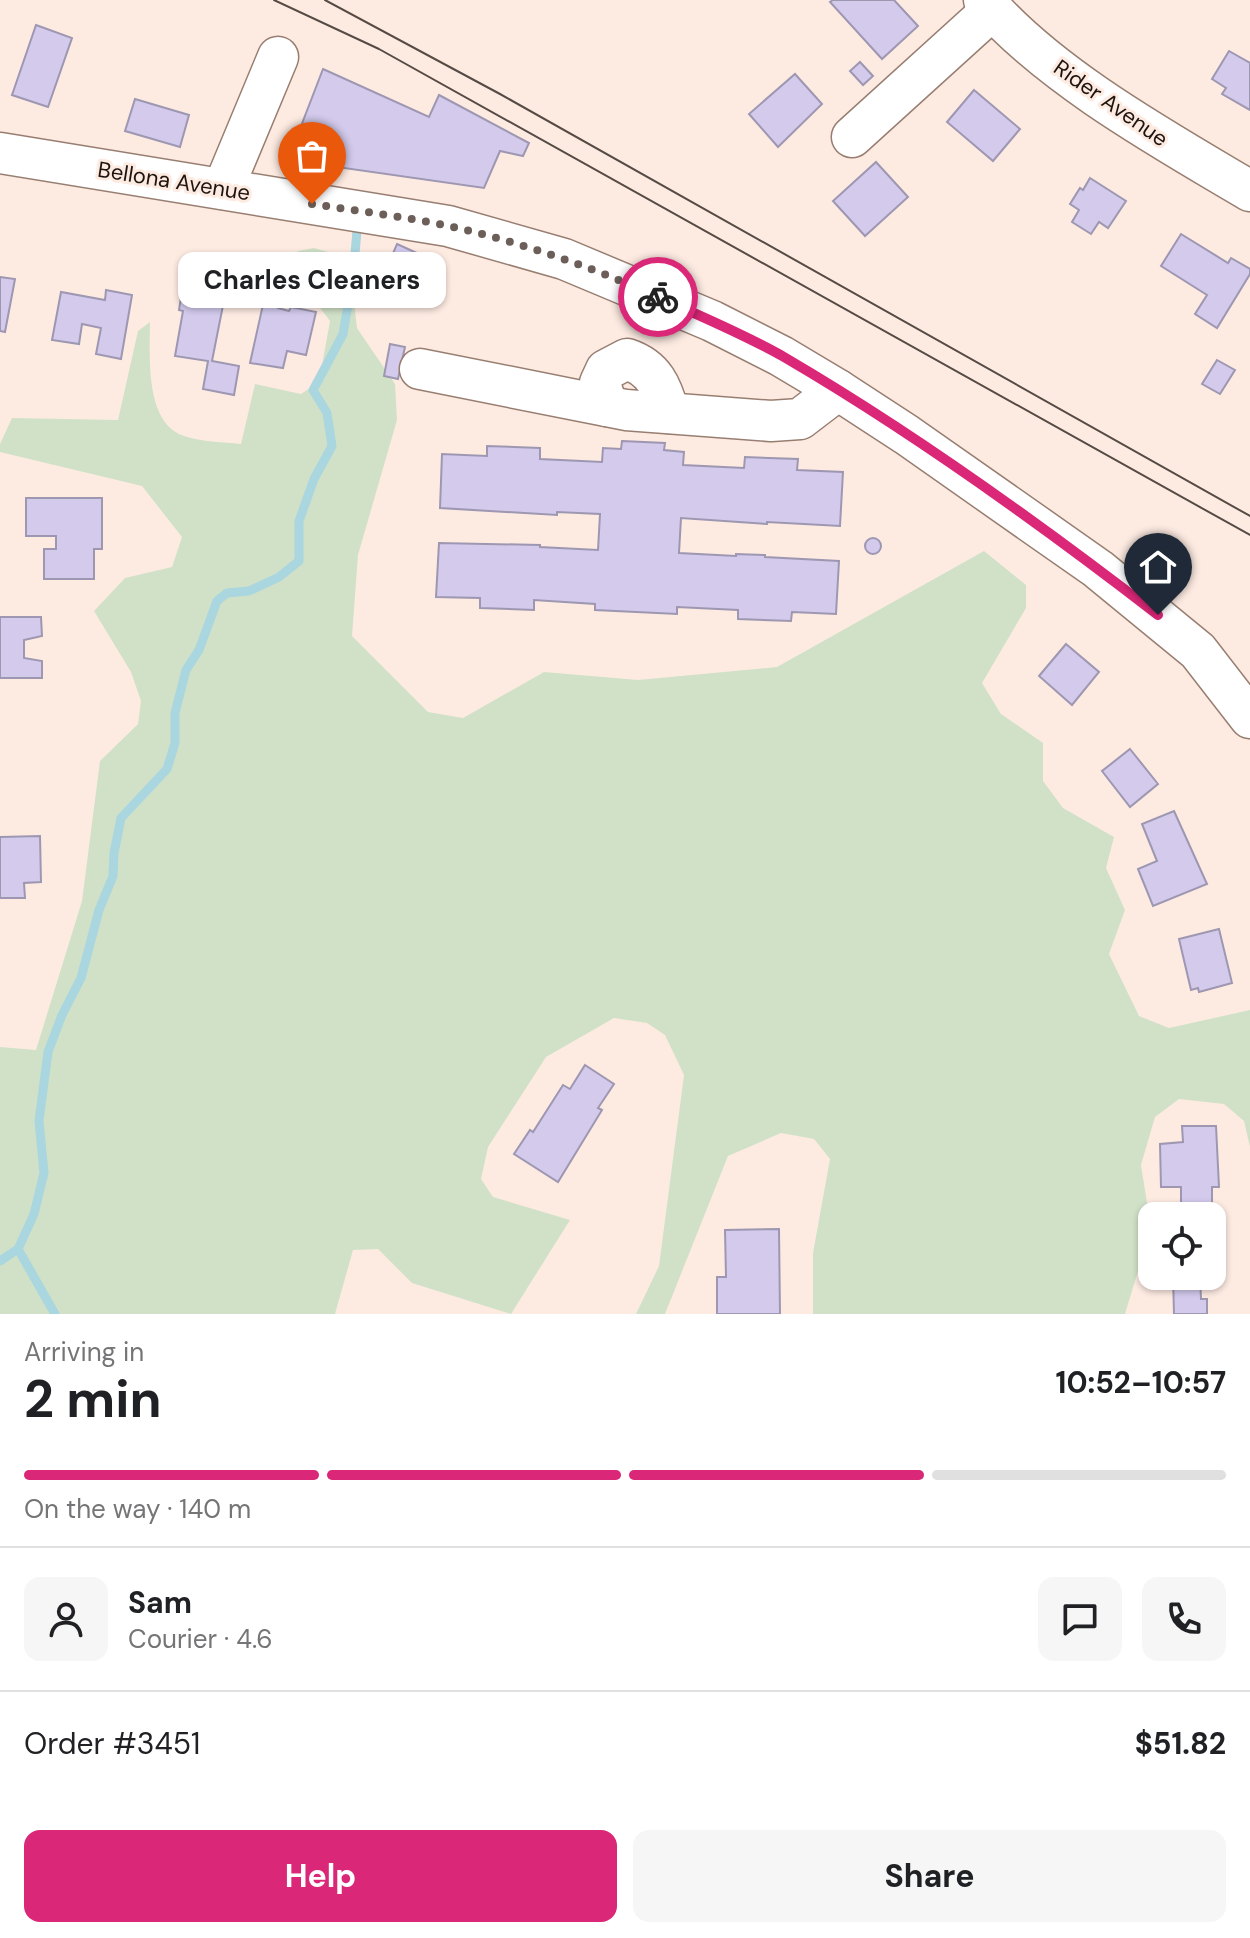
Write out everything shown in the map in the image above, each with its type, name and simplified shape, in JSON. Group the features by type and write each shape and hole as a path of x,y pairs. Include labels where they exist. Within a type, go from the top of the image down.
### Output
{"street":[{"path":"852,137 988,5"},
{"name":"Rider Avenue","path":"988,5 1038,52 1095,94 1250,191"},
{"path":"223,189 278,57"},
{"name":"Bellona Avenue","path":"0,153 448,226 564,259 712,321 781,356 907,435 1158,615 1198,651 1250,718"},
{"path":"420,369 607,406 771,421 800,419 838,390"}],"green space":[{"path":"314,248 349,258 357,328 395,384 397,420 358,555 352,636 428,712 463,718 544,672 638,680 777,667 984,551 1026,585 1026,608 982,683 1001,714 1043,743 1043,781 1063,808 1114,837 1106,868 1125,910 1109,954 1139,1016 1169,1028 1250,1010 1250,1147 1244,1121 1224,1104 1179,1099 1155,1117 1141,1165 1147,1202 1138,1202 1138,1271 1125,1314 813,1314 813,1253 830,1159 814,1139 781,1133 728,1156 665,1314 636,1314 659,1266 684,1075 665,1035 647,1023 614,1018 546,1057 488,1147 481,1179 493,1197 570,1220 511,1314 412,1283 378,1249 353,1250 335,1314 0,1314 0,1047 36,1050 82,901 100,761 138,724 141,701 131,672 94,611 125,578 172,567 182,537 142,486 0,452 0,444 12,418 118,420 138,331 150,322 152,386 162,417 171,429 184,436 241,444 255,384 301,394 319,382 330,321 295,275 298,251"}],"building":[{"path":"894,0 918,26 882,59 830,2"},
{"path":"36,25 72,38 48,107 12,95"},
{"path":"1229,51 1250,63 1250,110 1222,94 1226,88 1212,79"},
{"path":"860,62 873,76 863,85 850,71"},
{"path":"323,69 429,117 439,95 529,143 523,156 500,151 484,188 288,160"},
{"path":"795,74 822,104 778,147 749,114"},
{"path":"974,90 1020,129 993,161 947,122"},
{"path":"135,99 189,115 180,147 125,131"},
{"path":"876,162 908,197 865,236 833,201"},
{"path":"1090,178 1126,201 1108,228 1099,222 1091,234 1072,222 1079,210 1070,204"},
{"path":"1181,234 1228,263 1231,258 1250,269 1250,274 1217,328 1195,314 1207,295 1161,266"},
{"path":"397,244 428,258 409,307 391,299 397,286 382,279"},
{"path":"185,272 228,280 212,361 239,366 234,395 203,389 208,361 175,356 183,311 179,310"},
{"path":"0,277 15,279 5,332 0,331"},
{"path":"106,290 132,295 121,359 96,354 101,328 82,324 79,344 52,340 61,292 105,300"},
{"path":"264,300 289,311 291,307 316,312 306,355 287,351 283,368 250,363"},
{"path":"390,344 405,347 398,379 384,376"},
{"path":"1217,360 1235,370 1220,394 1202,384"},
{"path":"622,441 665,443 664,450 684,452 683,465 744,468 745,457 798,459 797,470 843,472 840,526 681,518 679,553 839,561 836,614 792,612 791,621 738,619 738,610 677,607 677,614 595,610 595,604 534,600 534,610 480,608 480,598 436,597 439,543 540,545 598,550 600,514 557,512 557,515 440,508 442,454 487,456 487,446 540,448 540,459 602,462 603,448 621,449"},
{"path":"26,498 102,498 102,549 94,549 94,579 44,579 44,549 56,549 56,536 26,536"},
{"path":"870,538 876,538 881,546 879,552 870,554 865,549 865,543"},
{"path":"0,617 41,617 42,636 24,640 24,658 42,661 42,678 0,678"},
{"path":"1066,644 1099,672 1072,705 1039,676"},
{"path":"1130,749 1158,784 1130,807 1102,771"},
{"path":"1174,811 1207,884 1153,906 1138,869 1157,861 1142,824"},
{"path":"40,836 41,882 24,883 25,898 0,898 0,837"},
{"path":"1219,929 1232,983 1199,992 1198,988 1191,990 1179,939"},
{"path":"585,1065 614,1084 598,1108 602,1110 558,1182 514,1154 530,1130 533,1132 563,1085 570,1089"},
{"path":"1182,1126 1216,1126 1219,1187 1212,1187 1212,1202 1181,1202 1181,1187 1161,1187 1160,1144 1183,1142"},
{"path":"779,1229 780,1314 717,1314 717,1277 726,1277 725,1230"},
{"path":"1173,1290 1201,1290 1201,1299 1207,1299 1207,1314 1174,1314"}],"waterway":[{"path":"0,1261 18,1249 34,1214 44,1173 39,1121 48,1052 81,978 99,910 113,876 121,818 167,769 175,743 175,713 186,670 199,650 217,601 227,593 249,591 279,577 299,561 299,521 314,479 332,446 327,413 313,390 343,334 357,231"},
{"path":"18,1249 55,1314"}],"tram line":[{"path":"274,0 379,49 1250,535"},
{"path":"325,0 500,94 1250,516"}],"way so far":[{"path":"312,204 448,226 489,236 564,259 658,297"}],"place":[{"name":"Charles Cleaners","path":"312,204"}],"route":[{"path":"658,297 781,356 838,390 979,485 1158,615"}]}
